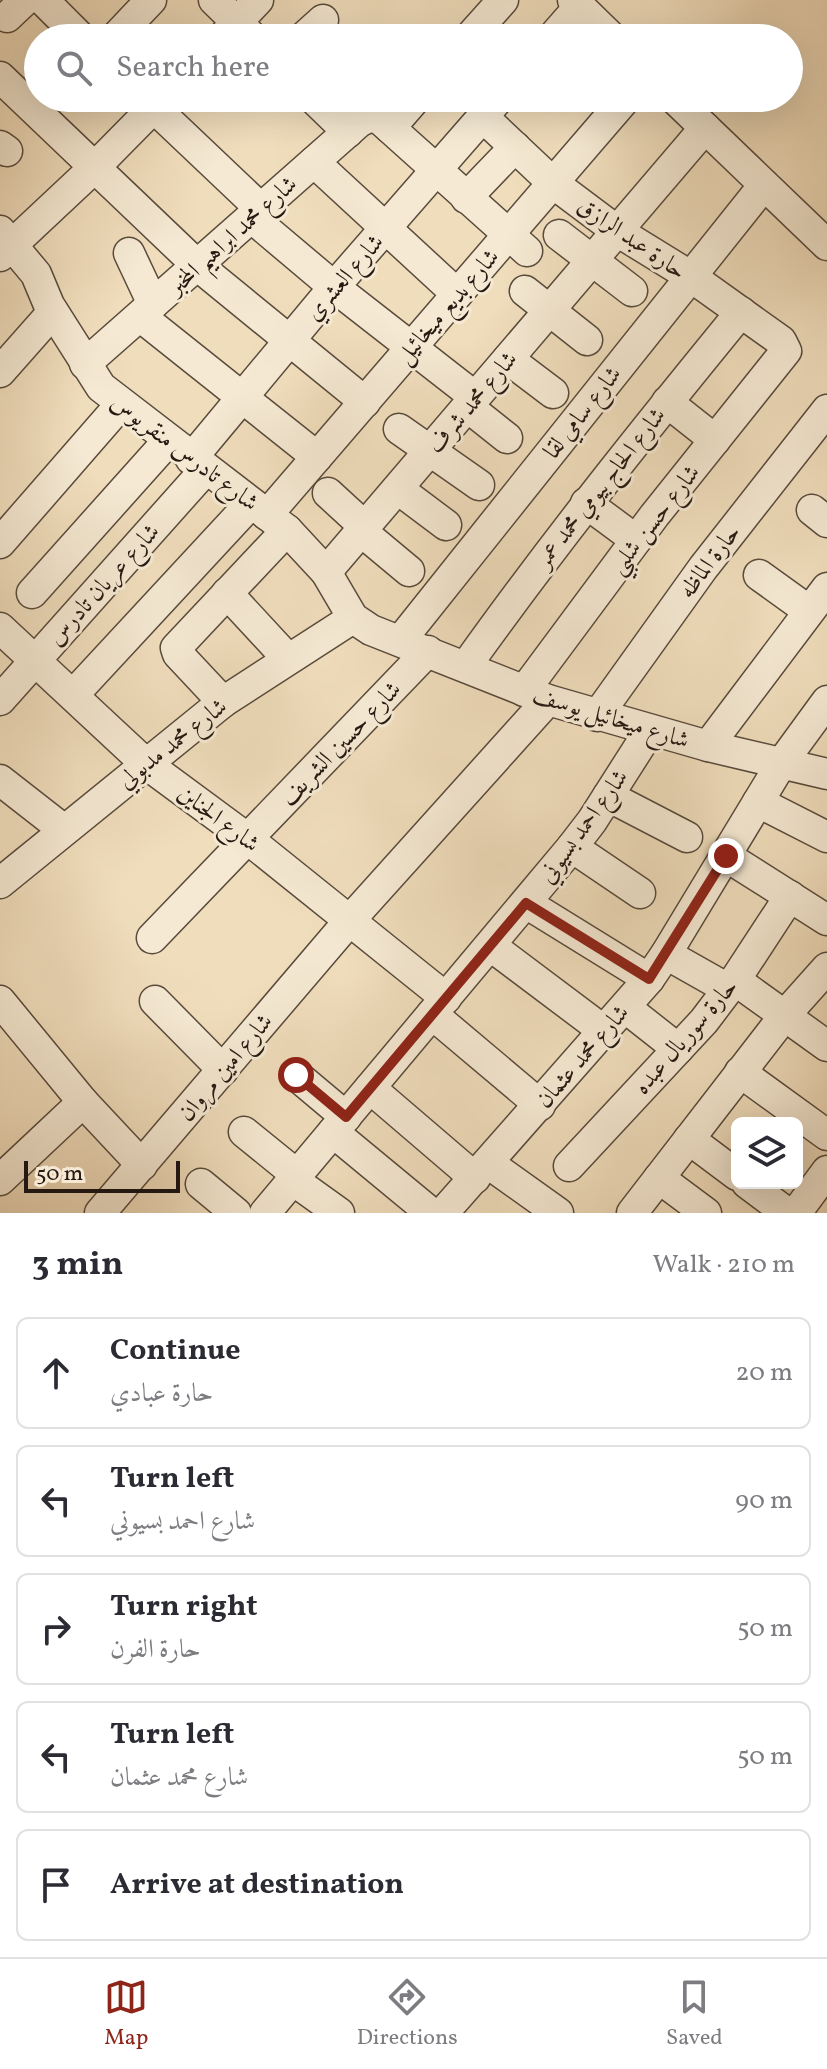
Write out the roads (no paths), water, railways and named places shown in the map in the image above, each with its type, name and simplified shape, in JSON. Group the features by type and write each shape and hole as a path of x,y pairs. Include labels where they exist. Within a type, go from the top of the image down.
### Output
{"street":[{"path":"43,0 67,24"},
{"path":"128,24 151,0"},
{"path":"214,0 231,24"},
{"path":"243,24 258,0"},
{"path":"562,24 576,3 598,24"},
{"path":"4,91 24,108"},
{"path":"29,112 95,167 197,265 365,402"},
{"path":"4,244 95,167 144,112"},
{"path":"164,112 256,213 334,287 411,348 472,402 507,438"},
{"path":"327,112 348,132"},
{"path":"400,112 386,124 517,243"},
{"name":"شارع العشري","path":"188,456 242,400 334,287 487,112"},
{"name":"حارة عبد الرازق","path":"494,112 515,147 553,183 617,231 741,312 781,341 786,351"},
{"name":"شارع بديع ميخائيل","path":"268,516 457,294 517,243 553,183 614,112"},
{"path":"688,112 827,245"},
{"name":"شارع محمد ابراهيم المخبر","path":"85,364 365,117 370,116 386,124"},
{"name":"شارع محمد شرف","path":"326,572 705,128"},
{"path":"466,198 515,147"},
{"path":"314,162 457,294"},
{"name":"شارع سامي لقا","path":"414,646 690,276 764,185"},
{"path":"559,235 632,291"},
{"name":"شارع تادرس منقريوس","path":"4,244 36,274 53,312 101,387 268,516 326,572 353,618"},
{"path":"129,253 147,310 242,400 317,457"},
{"path":"525,291 587,340"},
{"path":"0,372 53,312"},
{"name":"شارع الحاج بيومي محمد عمر","path":"466,666 586,503 741,312"},
{"name":"شارع حسن شلبي","path":"350,920 536,696 636,540 786,351"},
{"path":"508,359 553,393"},
{"path":"667,402 715,440"},
{"path":"0,543 121,404"},
{"name":"حارة الماظه","path":"597,716 703,568 827,410"},
{"path":"399,429 479,485"},
{"path":"32,593 188,456"},
{"name":"شارع عريان تادرس","path":"0,700 36,660 188,456"},
{"path":"398,489 446,525"},
{"path":"328,493 409,571"},
{"path":"586,503 636,540"},
{"path":"223,702 178,654 176,648 227,593 268,516"},
{"path":"73,695 268,516"},
{"path":"708,746 818,600 759,575"},
{"path":"227,593 288,659"},
{"path":"353,618 371,630 414,646"},
{"name":"شارع محمد مدبولي","path":"0,883 223,702 353,618"},
{"name":"شارع الجناين","path":"0,628 145,763 350,920 540,1105"},
{"name":"شارع ميخائيل يوسف","path":"414,646 536,696 597,716 827,774"},
{"name":"شارع حسين الشريف","path":"152,938 248,839 414,646"},
{"name":"شارع محمد عثمان","path":"443,1213 649,979 781,764 827,701"},
{"name":"شارع احمد بسيوني","path":"265,1213 572,847 650,730"},
{"path":"0,780 64,830"},
{"path":"608,796 687,837"},
{"path":"758,802 827,837"},
{"path":"572,847 640,893"},
{"path":"726,856 827,920"},
{"name":"حارة سوريال عبده","path":"569,1166 678,1049 732,984 790,896"},
{"path":"526,903 649,979"},
{"name":"شارع امين مروان","path":"100,1213 350,920"},
{"path":"491,946 604,1031"},
{"path":"666,954 732,984 785,1015 827,1045"},
{"path":"632,1213 785,1015 827,968"},
{"path":"155,1001 223,1070"},
{"path":"1,1004 83,1102 142,1165"},
{"path":"626,1008 678,1049"},
{"path":"740,1072 827,1135"},
{"path":"296,1075 340,1124 431,1213"},
{"path":"370,1088 481,1171 557,1213"},
{"path":"0,1180 83,1102"},
{"path":"244,1132 339,1213"},
{"path":"689,1139 731,1170"},
{"path":"796,1213 827,1171"},
{"path":"659,1178 706,1213"},
{"path":"201,1184 236,1213"},
{"path":"755,1189 787,1213"}]}
